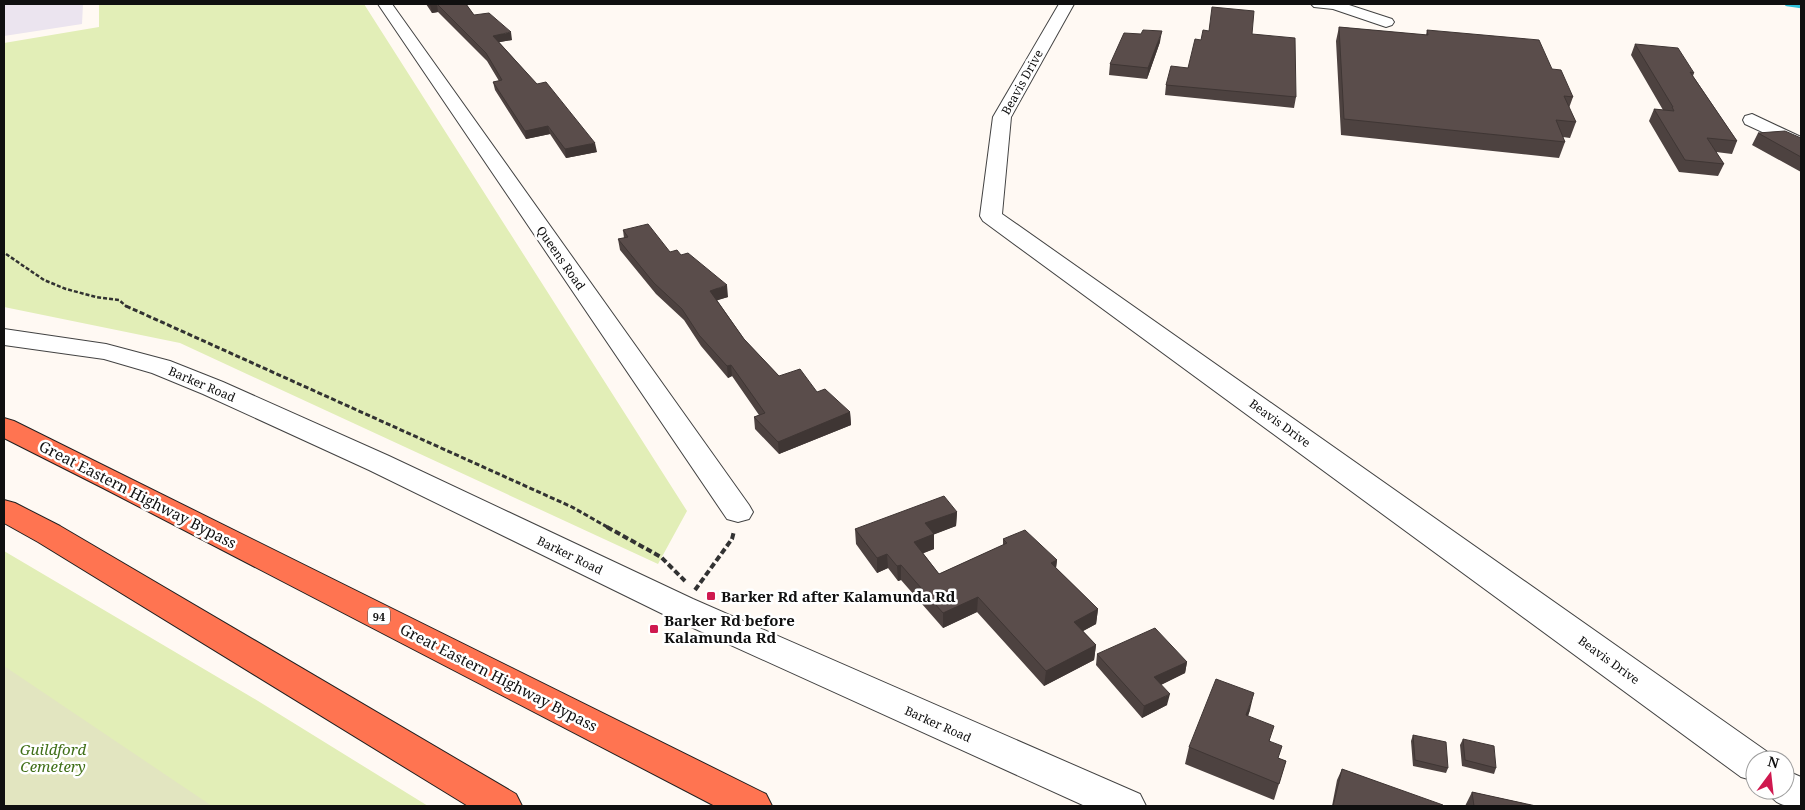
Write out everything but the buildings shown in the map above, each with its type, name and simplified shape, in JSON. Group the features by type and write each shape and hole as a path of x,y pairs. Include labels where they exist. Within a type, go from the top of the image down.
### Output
{"highway":[{"name":"Great Eastern Highway Bypass","path":"4,427 114,481 752,806"},
{"path":"4,510 49,534 502,806"}],"street":[{"name":"Queens Road","path":"385,4 738,512"},
{"name":"Beavis Drive","path":"1066,4 1002,116 991,216 1745,758"},
{"path":"1319,4 1335,5 1386,22"},
{"path":"1752,120 1801,144"},
{"name":"Barker Road","path":"4,337 106,352 161,367 688,600 1126,806"}],"path":[{"path":"6,254 44,280 66,289 96,297 119,300 128,308 572,507 661,556 688,600 732,539 738,512"}],"shaded area":[{"path":"4,4 83,4 82,24 4,36"}],"green space":[{"path":"99,4 364,4 687,511 658,564 180,343 4,307 4,43 99,27"},
{"path":"4,551 253,698 428,806 4,806"},
{"name":"Guildford Cemetery","path":"4,666 212,806 4,806"}],"waterway":[{"path":"1787,4 1801,6"}],"place":[{"name":"Barker Rd after Kalamunda Rd","path":"711,596"},
{"name":"Barker Rd before Kalamunda Rd","path":"654,629"}]}
